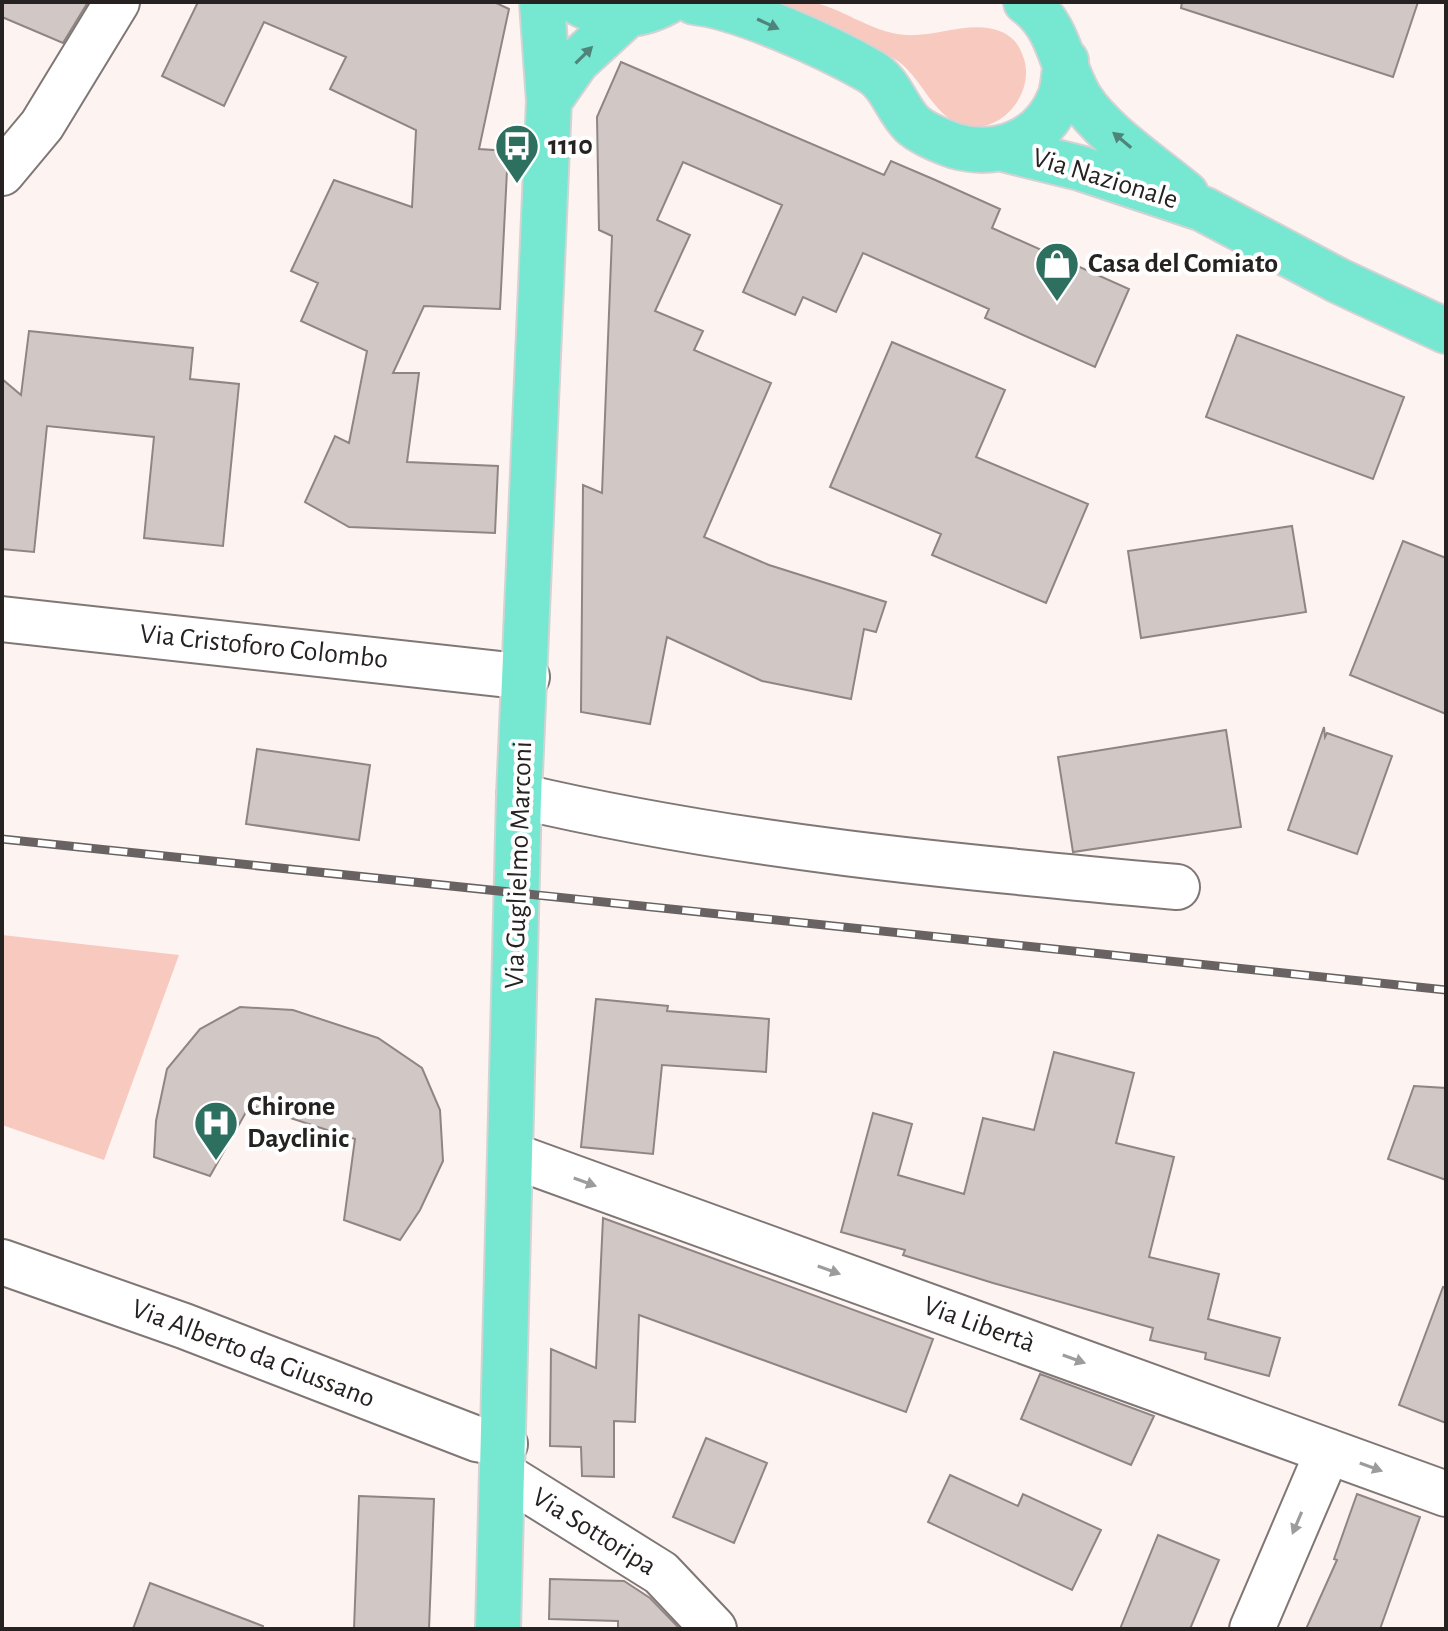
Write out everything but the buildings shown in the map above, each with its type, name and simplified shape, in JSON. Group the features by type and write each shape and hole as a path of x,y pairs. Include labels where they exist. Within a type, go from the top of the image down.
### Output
{"main road":[{"name":"Via Guglielmo Marconi","path":"498,1629 519,796 527,677 549,101 542,2"},
{"path":"577,2 602,13 626,16 650,11 667,2"},
{"name":"Via Nazionale","path":"694,2 744,13 873,73 894,95 911,123 940,141 969,150 1007,150 1080,168 1203,209 1339,281 1446,331"},
{"name":"Via Nazionale","path":"1027,2 1053,31 1080,98 1203,209"},
{"path":"549,101 577,61 626,16"},
{"path":"1007,150 1038,130 1049,114 1060,97 1066,61"}],"street":[{"path":"2,173 42,125 117,2"},
{"name":"Via Cristoforo Colombo","path":"2,619 527,677"},
{"path":"519,796 619,820 881,860 1177,887"},
{"name":"Via Libertà","path":"511,1155 1446,1494"},
{"name":"Via Alberto da Giussano","path":"2,1262 184,1326 462,1434 504,1460"},
{"path":"1252,1629 1328,1451"},
{"name":"Via Sottoripa","path":"504,1460 661,1573 714,1629"}],"shaded area":[{"path":"767,2 821,4 879,29 906,35 991,28 1014,40 1019,47 1026,72 1024,86 1012,109 1001,118 977,127 963,125 944,114 895,59"},
{"path":"2,935 179,955 104,1160 2,1125"}],"railway":[{"path":"2,839 1446,990"}],"place":[{"name":"1110","path":"517,185"},
{"name":"Casa del Comiato","path":"1057,303"},
{"name":"Chirone Dayclinic","path":"216,1162"}]}
